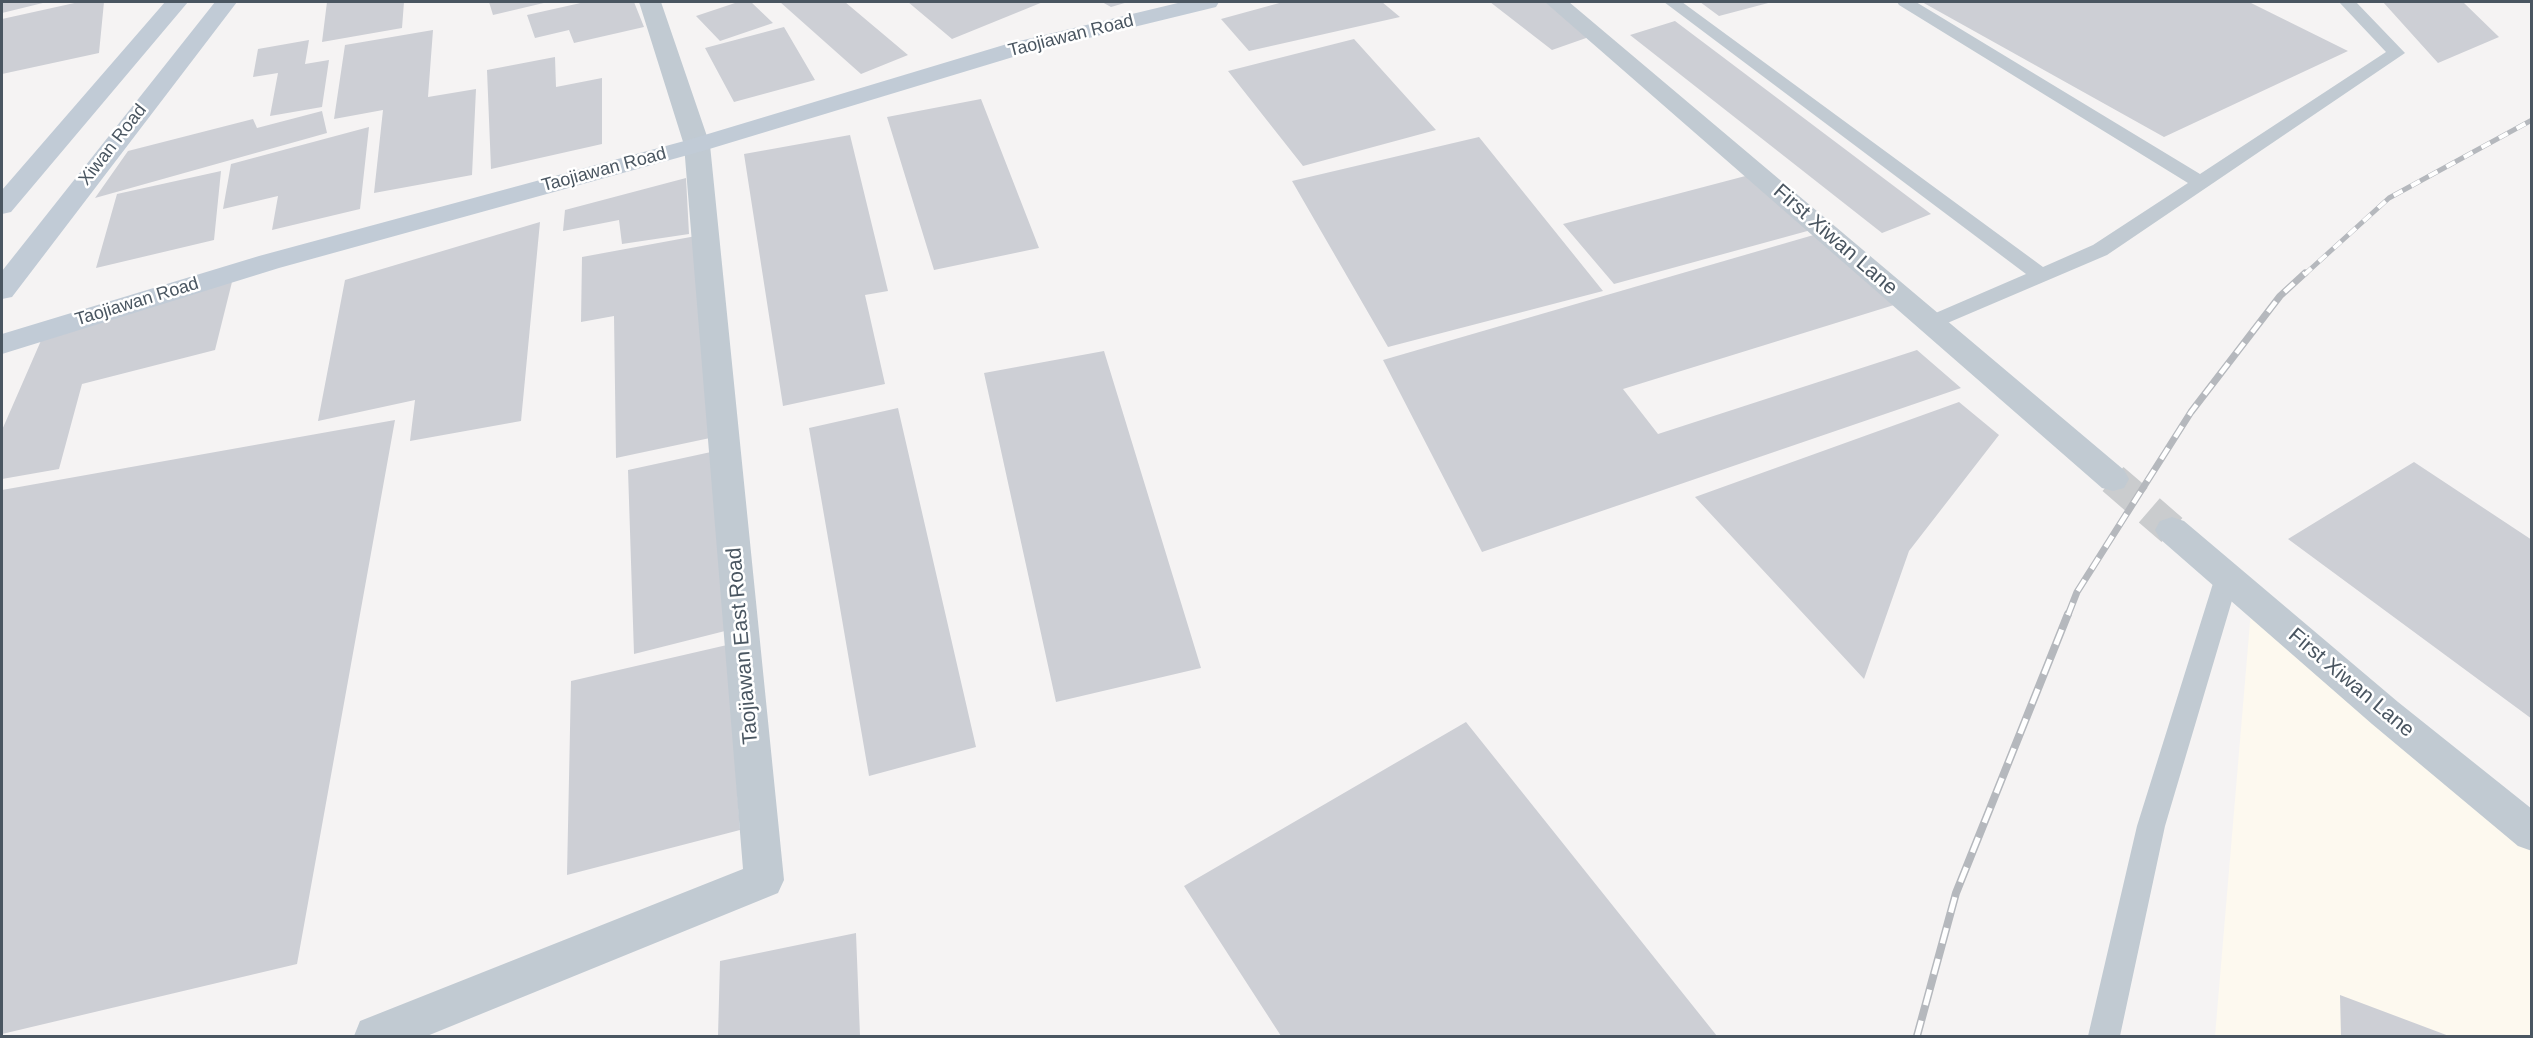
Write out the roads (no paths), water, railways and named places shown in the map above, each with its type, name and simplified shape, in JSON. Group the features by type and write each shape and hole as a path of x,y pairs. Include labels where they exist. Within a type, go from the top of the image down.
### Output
{"street":[{"path":"2,206 177,2"},
{"name":"Xiwan Road","path":"2,290 226,2"},
{"name":"Taojiawan East Road","path":"375,1036 764,880 697,145 650,2"},
{"name":"Taojiawan Road","path":"2,344 269,262 697,145 1015,49 1208,2"},
{"name":"First Xiwan Lane","path":"1556,2 2113,479"},
{"name":"First Xiwan Lane","path":"2172,530 2385,713 2532,833"}],"lane":[{"path":"1672,2 2040,275"},
{"path":"1905,2 2201,183"},
{"path":"1931,323 2100,250 2396,53 2347,2"},
{"path":"2104,1036 2151,826 2227,577"}],"tunnel":[{"path":"2113,479 2172,530"}],"railway":[{"path":"2304,275 2389,198 2532,120"},
{"path":"2068,615 2077,592 2191,412 2280,296 2305,273"},
{"path":"1917,1036 1956,893 2068,614"}]}
